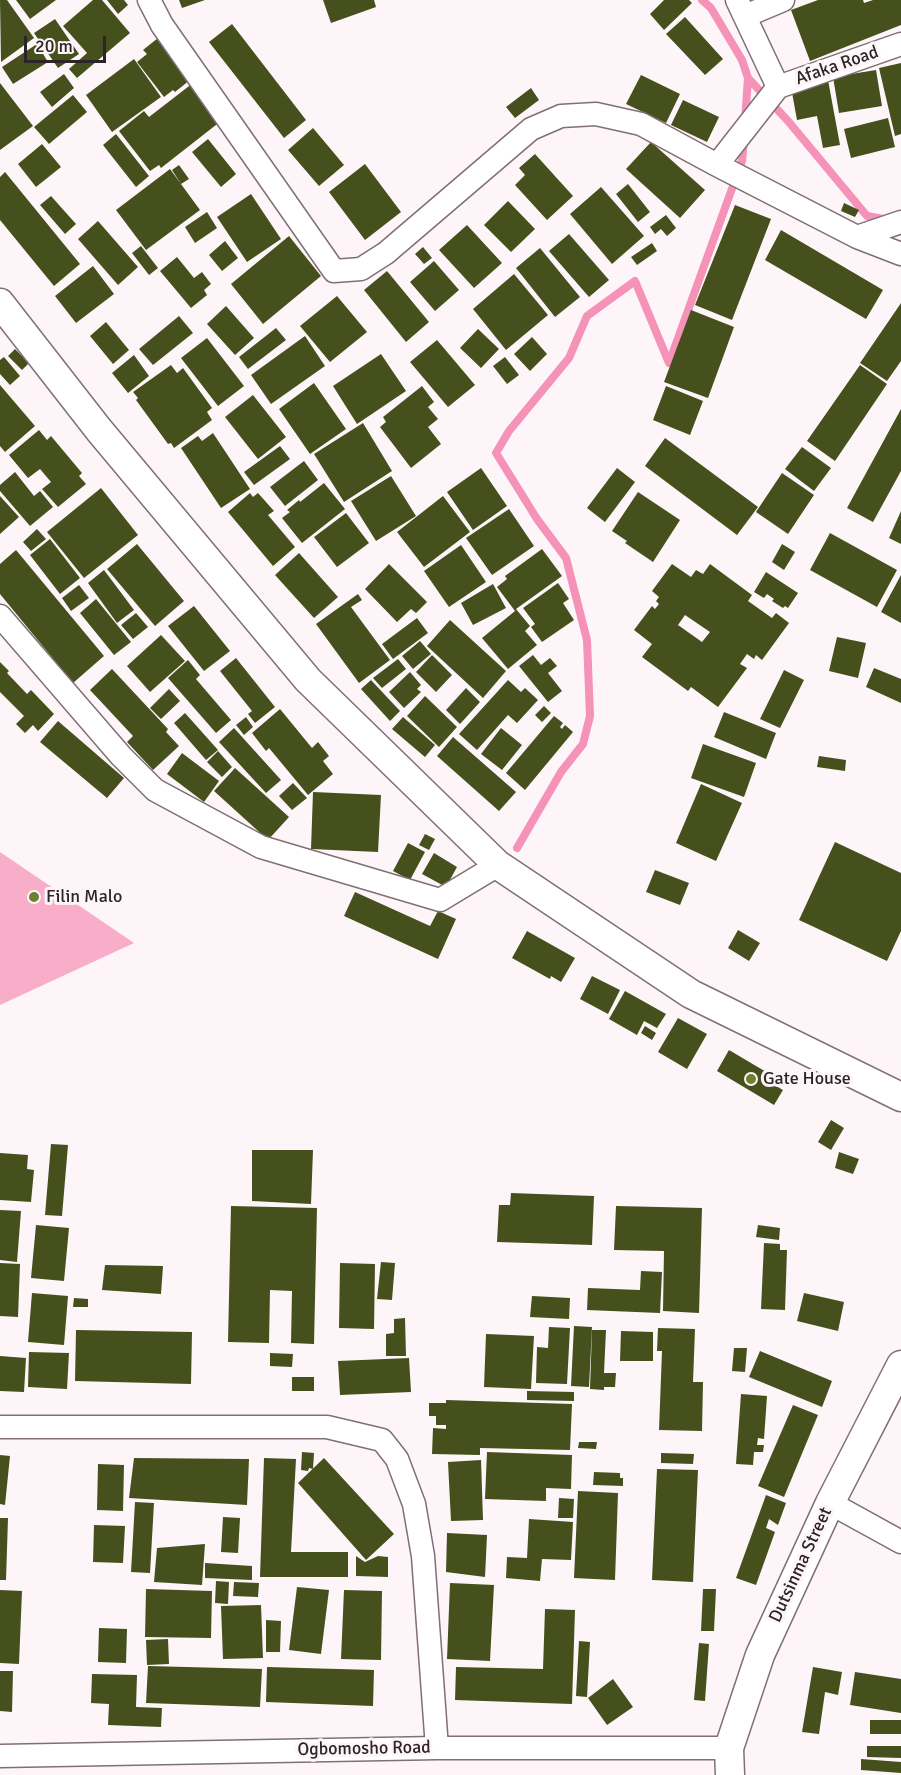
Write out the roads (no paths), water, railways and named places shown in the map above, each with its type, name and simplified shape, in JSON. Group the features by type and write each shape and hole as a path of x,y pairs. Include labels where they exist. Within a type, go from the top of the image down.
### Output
{"street":[{"path":"149,0 162,25 334,271 361,269 386,253 531,129 561,116 596,114 641,124 857,237 901,254"},
{"path":"741,8 783,0"},
{"name":"Afaka Road","path":"741,8 778,87 901,44"},
{"path":"717,165 778,87"},
{"path":"857,237 891,226"},
{"path":"0,303 99,430 308,680 498,865 691,994 901,1097"},
{"path":"0,616 121,756 155,790 261,847 440,900 498,865"},
{"name":"Dutsinma Street","path":"730,1762 760,1655 830,1503 901,1365"},
{"path":"0,1427 327,1427 382,1440 397,1459 414,1504 423,1556 437,1748"},
{"path":"830,1503 901,1542"},
{"name":"Ogbomosho Road","path":"0,1756 437,1748 730,1762"}],"waterway":[{"path":"702,0 711,8 742,60 748,78 745,121"},
{"path":"748,78 788,121 867,216 889,220"},
{"path":"517,848 561,772 583,744 590,716 587,640 566,558 537,519 496,453 509,431 569,358 587,316 635,281 669,363 742,161 744,140"}],"place":[{"name":"Filin Malo","path":"34,897"},
{"name":"Gate House","path":"751,1079"}]}
